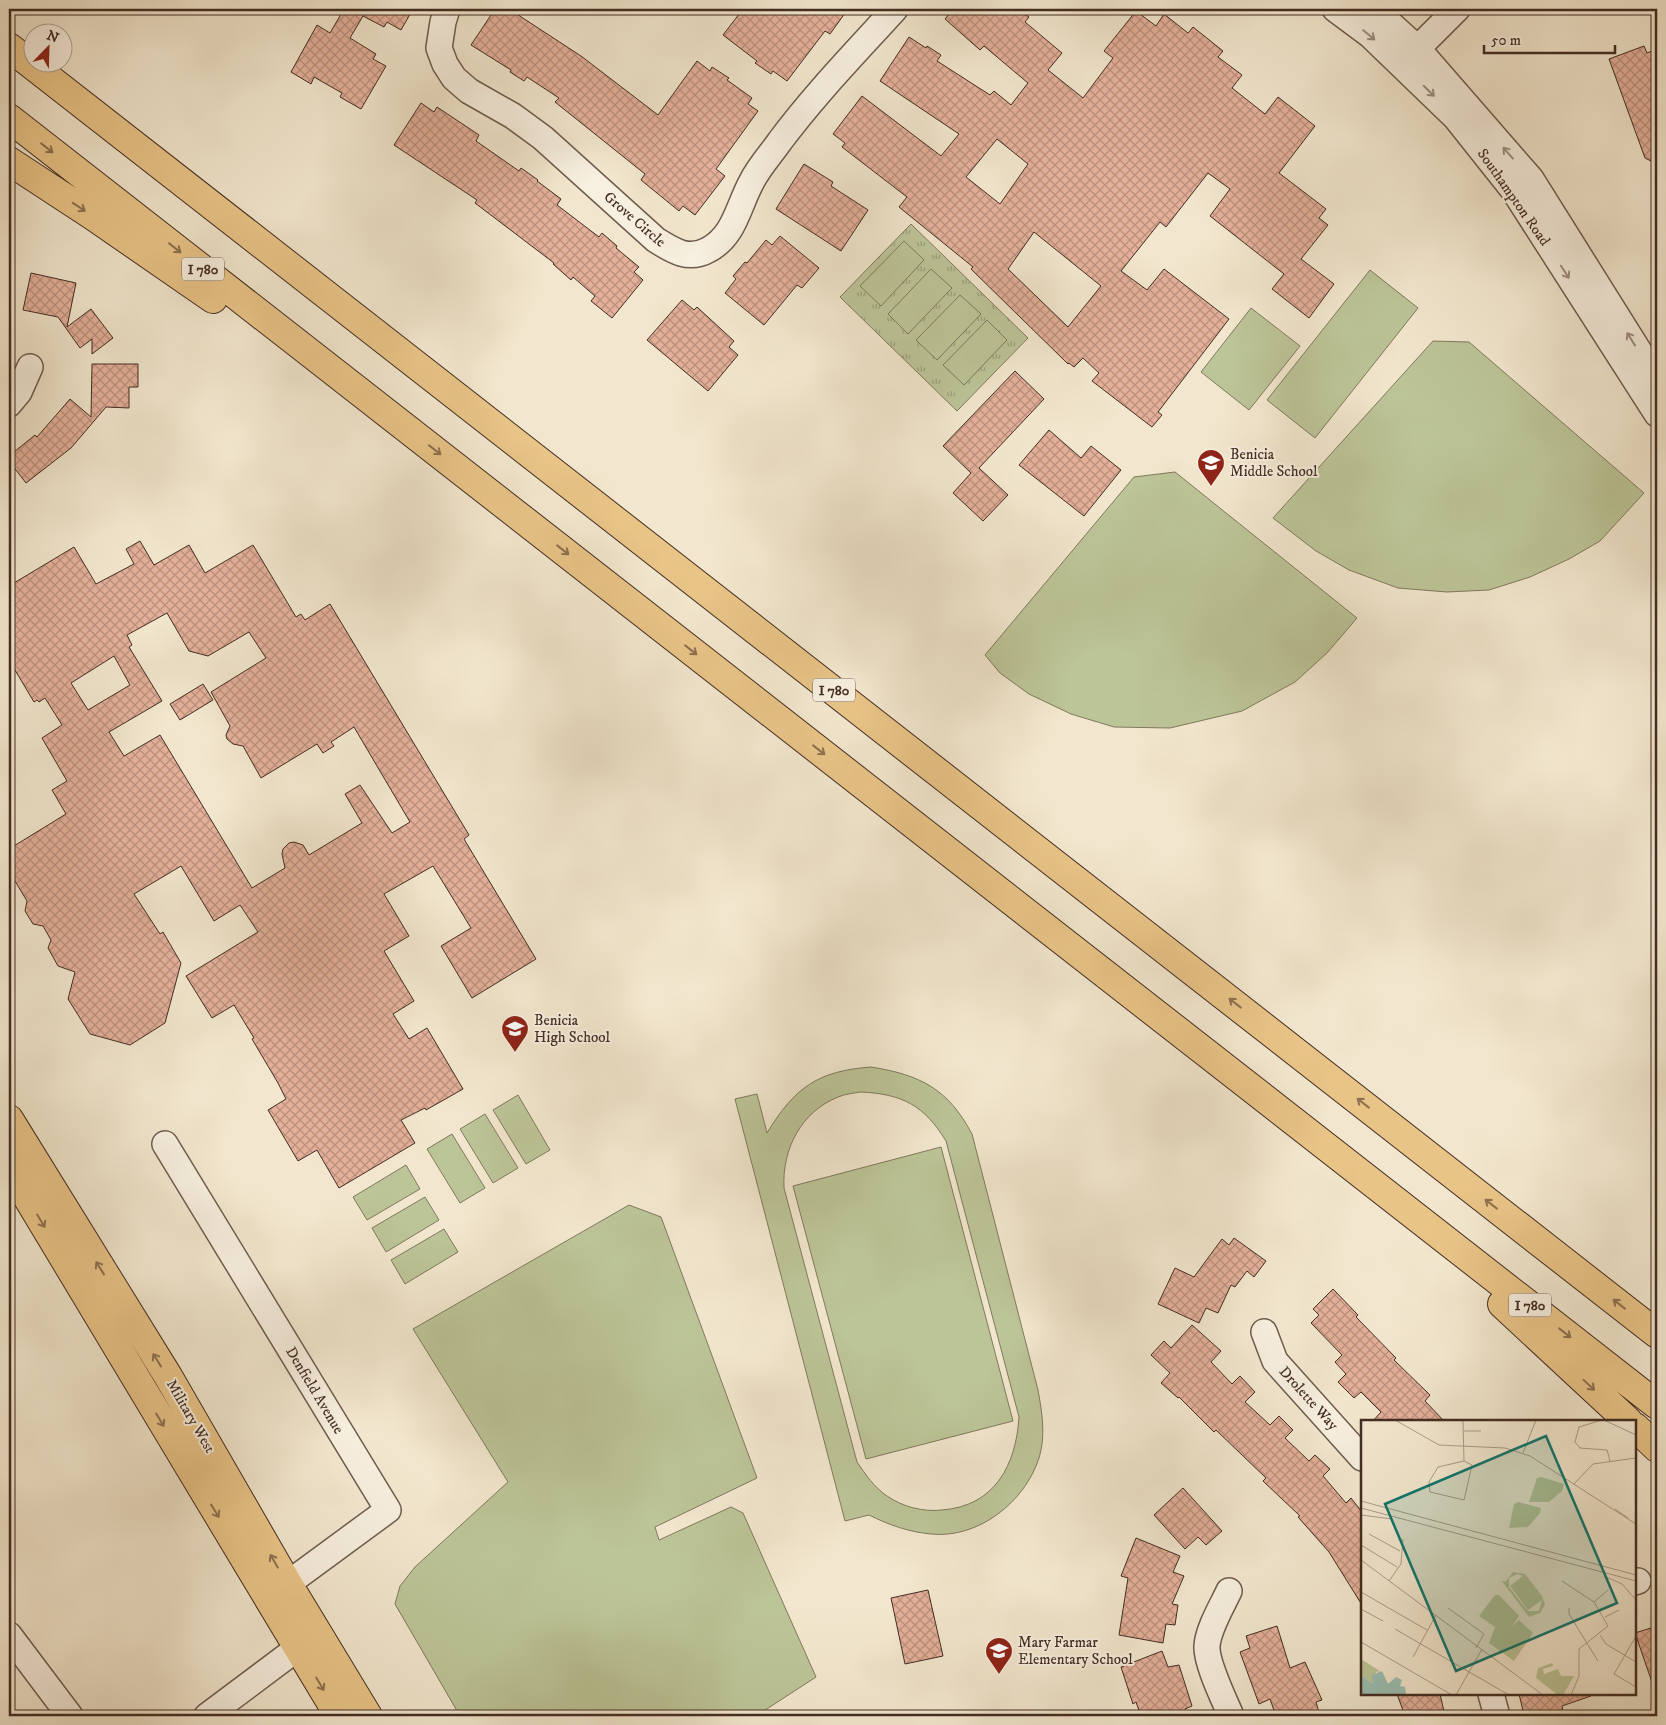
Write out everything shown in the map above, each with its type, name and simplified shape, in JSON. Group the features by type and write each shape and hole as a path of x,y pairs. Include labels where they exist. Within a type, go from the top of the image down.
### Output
{"main road":[{"name":"I 780","path":"9,47 1657,1334"},
{"name":"I 780","path":"9,118 1657,1405"},
{"path":"9,161 94,216 279,347 397,420"},
{"name":"Military West","path":"9,1119 17,1174 168,1376 278,1591 307,1640 339,1716"},
{"path":"1403,1206 1491,1294 1627,1420"},
{"path":"1636,1428 1657,1448"},
{"name":"Military West","path":"307,1640 368,1716"}],"street":[{"name":"Grove Circle","path":"447,9 439,48 445,64 454,78 469,91 513,116 543,138 656,240 676,253 696,255 707,251 727,234 756,173 835,74 896,9"},
{"name":"Southampton Road","path":"1335,9 1370,35 1409,56 1531,179 1657,380"},
{"name":"Southampton Road","path":"1374,9 1514,191 1657,414"},
{"path":"1409,56 1457,9"},
{"path":"9,404 19,392 30,367"},
{"name":"Denfield Avenue","path":"166,1144 388,1510 278,1591"},
{"name":"Drolette Way","path":"1264,1332 1275,1361 1361,1457"},
{"path":"1229,1591 1213,1626 1207,1646 1209,1661 1231,1716"},
{"path":"9,1635 70,1716"},
{"path":"207,1716 307,1640"},
{"path":"1490,1695 1497,1716"}],"green space":[{"path":"911,224 1028,338 957,411 840,297"},
{"path":"904,241 924,260 881,306 860,286"},
{"path":"931,269 952,288 908,334 888,314"},
{"path":"1370,270 1418,308 1315,438 1267,400"},
{"path":"960,295 981,314 937,360 916,340"},
{"path":"1251,308 1300,346 1249,410 1201,372"},
{"path":"987,320 1007,340 964,385 943,365"},
{"path":"1433,341 1469,342 1644,493 1600,541 1569,559 1530,577 1489,590 1447,592 1398,588 1349,570 1316,551 1273,518"},
{"path":"1175,472 1357,618 1327,653 1295,682 1242,711 1170,728 1114,727 1071,714 1029,694 1000,673 985,655 1134,477"},
{"path":"871,1067 889,1070 919,1080 943,1095 963,1119 972,1134 1038,1390 1043,1433 1041,1450 1032,1474 1023,1489 1011,1503 982,1524 949,1534 915,1532 899,1528 869,1515 845,1521 735,1099 757,1094 767,1133 777,1117 798,1093 822,1078 852,1069","holes":["861,1092 876,1093 900,1099 920,1110 929,1118 946,1141 1019,1417 1013,1451 999,1480 976,1501 960,1507 928,1510 913,1508 900,1503 878,1489 857,1462 784,1188 786,1159 790,1146 804,1122 814,1112 838,1097"]},
{"path":"518,1095 550,1150 526,1164 493,1110"},
{"path":"485,1114 518,1168 493,1183 460,1129"},
{"path":"452,1134 485,1188 460,1203 427,1149"},
{"path":"941,1147 1013,1421 866,1459 793,1186"},
{"path":"406,1165 420,1189 367,1220 353,1197"},
{"path":"425,1197 439,1220 386,1252 372,1228"},
{"path":"629,1205 661,1217 757,1478 655,1527 659,1540 731,1507 743,1513 816,1677 756,1716 460,1716 395,1604 400,1586 415,1567 508,1482 413,1329"},
{"path":"444,1229 458,1252 405,1284 391,1260"}],"building":[{"path":"344,9 413,9 401,30 387,22 384,27 363,16 350,38 376,54 373,59 386,66 361,109 340,97 342,93 314,77 311,84 291,72 317,25 330,33"},
{"path":"495,9 509,9 581,56 658,115 697,61 710,71 712,67 729,78 727,80 752,98 748,104 758,111 716,169 725,176 695,215 683,206 679,211 641,180 645,174 555,102 559,98 527,77 524,81 510,72 511,70 471,45"},
{"path":"743,9 848,9 830,34 825,31 787,81 773,71 771,74 755,63 757,61 723,35"},
{"path":"953,9 1018,9 1029,17 1025,22 1062,53 1048,70 1083,98 1113,58 1104,51 1136,11 1156,26 1164,14 1188,33 1193,27 1223,51 1218,57 1242,75 1232,88 1265,114 1278,97 1315,126 1279,173 1326,209 1319,218 1328,225 1301,259 1334,284 1309,318 1272,289 1284,274 1210,216 1230,189 1208,173 1166,227 1160,222 1121,271 1147,290 1164,269 1229,319 1158,412 1162,415 1152,427 1092,381 1099,373 1083,358 1074,367 1068,364 971,269 973,267 899,207 907,197 842,147 845,143 833,134 862,96 941,156 959,134 880,81 909,37 941,55 937,61 990,95 994,91 1011,105 1028,83 984,46 980,50 945,19","holes":["997,139 1028,164 1000,204 966,177","1034,232 1101,286 1068,327 1008,269"]},
{"path":"1644,46 1647,53 1657,49 1657,164 1645,158 1609,59"},
{"path":"421,103 434,112 437,107 479,135 476,141 519,171 521,168 538,180 561,199 557,205 599,237 602,233 617,246 616,248 639,267 634,272 643,280 612,318 591,301 595,296 573,277 571,280 554,263 475,203 477,200 394,145"},
{"path":"804,164 833,182 831,186 868,210 841,251 776,209"},
{"path":"780,236 819,268 802,288 797,285 764,325 725,293 736,279 733,276 745,262 747,263 766,240 772,245"},
{"path":"31,273 76,283 67,327 91,309 113,338 92,354 92,339 80,348 58,317 23,310"},
{"path":"682,300 694,310 697,307 734,341 729,347 738,355 708,391 647,340"},
{"path":"92,364 138,364 138,387 129,387 129,408 106,407 71,448 26,483 9,461 9,456 35,435 37,437 70,399 91,417"},
{"path":"1015,371 1044,399 979,468 1008,495 983,521 953,493 971,473 943,446"},
{"path":"1049,430 1081,458 1091,446 1121,470 1084,516 1019,465"},
{"path":"140,541 154,565 189,545 205,573 253,545 296,617 301,614 305,620 330,604 469,835 464,839 536,959 472,998 441,946 471,928 433,866 384,894 409,936 384,951 414,1001 393,1014 409,1039 427,1028 463,1089 426,1110 425,1108 401,1120 415,1143 339,1188 317,1150 298,1161 268,1110 286,1099 252,1039 254,1038 234,1005 212,1018 186,976 258,932 240,905 214,921 181,866 134,894 160,934 163,932 181,963 165,1023 130,1045 90,1034 68,999 75,972 58,966 48,948 51,940 43,926 33,924 25,911 27,901 9,871 9,849 66,814 52,790 67,781 42,738 62,725 45,698 39,702 37,700 34,702 9,660 9,586 74,547 96,584 134,564 126,549","holes":["167,613 189,651 208,656 249,632 266,658 211,692 230,726 226,735 227,739 233,744 243,746 261,778 317,744 323,753 334,746 331,742 354,727 410,822 392,833 360,785 345,794 362,823 309,855 303,845 294,842 289,843 283,849 282,854 285,868 252,888 160,735 124,756 109,732 162,701 129,647 132,645 127,635","114,656 130,685 88,710 71,683"]},
{"path":"203,684 213,700 180,720 170,704"},
{"path":"1234,1238 1266,1261 1254,1277 1247,1271 1235,1287 1231,1285 1218,1313 1206,1308 1199,1323 1158,1304 1175,1268 1194,1277 1222,1239 1229,1245"},
{"path":"1333,1289 1358,1315 1356,1317 1396,1358 1394,1360 1430,1395 1425,1401 1443,1420 1374,1420 1381,1412 1361,1392 1354,1398 1338,1382 1346,1374 1335,1362 1342,1355 1311,1323 1319,1315 1313,1309"},
{"path":"1192,1325 1221,1351 1211,1362 1232,1384 1240,1376 1255,1392 1245,1402 1270,1425 1279,1416 1293,1430 1285,1438 1309,1461 1315,1455 1330,1469 1323,1476 1346,1503 1351,1498 1361,1511 1361,1603 1329,1552 1298,1517 1300,1516 1263,1481 1266,1478 1216,1430 1214,1432 1179,1397 1161,1383 1170,1373 1151,1355 1164,1341 1171,1348"},
{"path":"1183,1488 1222,1531 1206,1545 1198,1537 1185,1549 1154,1515"},
{"path":"1136,1538 1180,1556 1173,1572 1184,1576 1172,1604 1178,1605 1175,1625 1166,1624 1163,1643 1119,1635 1128,1578 1121,1576"},
{"path":"928,1590 943,1656 905,1664 891,1598"},
{"path":"1277,1626 1290,1668 1305,1662 1322,1700 1316,1702 1320,1716 1276,1716 1270,1699 1259,1704 1240,1652 1250,1648 1246,1636"},
{"path":"1657,1626 1657,1690 1655,1691 1636,1636 1636,1633"},
{"path":"1162,1651 1168,1667 1179,1665 1192,1706 1185,1709 1188,1716 1141,1716 1136,1702 1133,1704 1121,1667"},
{"path":"1397,1695 1440,1695 1445,1716 1405,1716"},
{"path":"1519,1695 1591,1695 1562,1706 1564,1716 1536,1716 1535,1712 1524,1715"}],"place":[{"name":"Benicia Middle School","path":"1211,487"},
{"name":"Benicia High School","path":"515,1053"},
{"name":"Mary Farmar Elementary School","path":"999,1675"}]}
